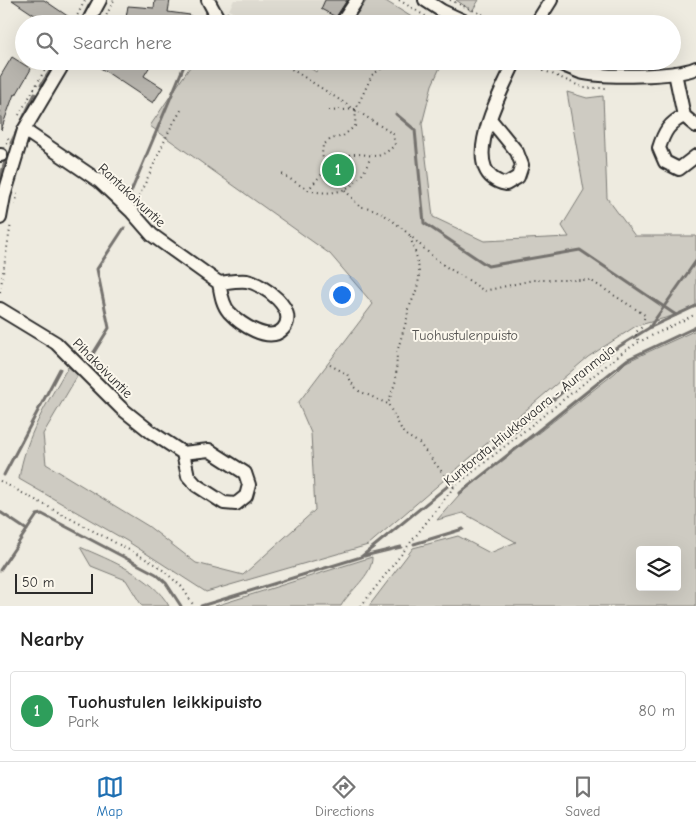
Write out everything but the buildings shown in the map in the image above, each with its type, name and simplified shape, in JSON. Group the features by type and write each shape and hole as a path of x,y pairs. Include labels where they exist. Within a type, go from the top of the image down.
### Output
{"street":[{"path":"92,15 100,0"},
{"path":"208,0 216,15"},
{"path":"347,15 357,0"},
{"path":"425,0 451,15"},
{"path":"542,15 551,0"},
{"path":"576,70 616,75 675,73 696,68"},
{"path":"6,216 4,196 24,130 60,70"},
{"path":"490,119 517,152 522,165 518,177 506,184 494,182 486,172 483,134 511,70"},
{"path":"675,73 684,116 696,126"},
{"path":"684,116 675,120 664,132 659,148 665,162 679,169 696,156"},
{"name":"Rantakoivuntie","path":"24,130 100,181 132,212 152,235 219,283"},
{"path":"248,281 269,293 282,304 286,311 288,321 284,328 277,333 263,334 246,326 229,312 222,299 219,283 248,281"},
{"name":"Pihakoivuntie","path":"0,309 56,343 122,408 151,432 182,453"},
{"path":"209,450 230,462 245,473 249,485 246,496 236,504 224,503 196,485 188,476 182,453 209,450"}],"path":[{"path":"78,15 85,0"},
{"path":"106,15 114,0"},
{"path":"399,0 423,15"},
{"path":"450,0 484,15"},
{"path":"294,70 393,134 395,145 386,153 370,158 353,154 325,168 308,190"},
{"path":"325,168 322,154 323,145 331,139 342,136 355,126 356,109 372,75 380,70"},
{"path":"132,212 170,129 183,107"},
{"path":"329,111 356,109"},
{"path":"282,174 308,190 331,194 345,190 358,178 367,166 370,158"},
{"path":"15,206 19,189"},
{"path":"345,190 360,207 370,207 444,265 484,291 533,280 590,280 645,315 642,327 635,333 639,340"},
{"path":"0,292 6,216"},
{"path":"388,404 396,380 397,352 408,315 407,312 420,281 418,264 409,236"},
{"name":"Kuntorata Hiukkavaara - Auranmaja","path":"361,606 453,486 622,352 639,340 696,314"},
{"path":"330,365 347,374 359,391 388,404 404,434 419,443 453,486"},
{"path":"0,481 157,565 182,587 194,606"}],"shaded area":[{"path":"234,0 367,0 356,15 236,15 229,10"}],"green space":[{"path":"367,0 384,0 408,15 356,15"},
{"path":"456,0 479,0 472,11"},
{"name":"Tuohustulenpuisto","path":"188,70 313,70 316,72 317,70 439,70 432,85 422,124 433,217 484,241 569,237 562,226 584,190 567,92 587,98 603,96 607,198 635,236 696,236 696,305 669,317 636,326 588,357 368,545 206,592 127,541 19,479 26,449 38,421 68,367 78,375 43,434 46,464 148,526 196,563 243,575 315,510 311,433 298,403 373,304 330,254 150,126"},
{"path":"696,330 696,606 369,606 413,548 458,536 490,553 516,542 463,513 437,520 459,495 615,373 626,362"},
{"path":"80,547 130,570 153,586 169,606 142,606 126,580 91,566"},
{"path":"372,557 369,570 341,606 215,606"}],"waterway":[{"path":"84,15 90,4"},
{"path":"205,15 207,11"},
{"path":"128,199 182,70"},
{"path":"41,85 50,71"},
{"path":"11,143 35,94"},
{"path":"396,114 415,130 424,223 488,266 580,250 676,315"},
{"path":"0,179 7,155"},
{"path":"91,357 109,328 97,269 124,228"},
{"path":"201,606 361,557 615,349 649,328 696,261"},
{"path":"651,327 696,306"},
{"path":"460,493 628,359 696,327"},
{"path":"4,475 60,369"},
{"path":"0,512 27,530"},
{"path":"0,570 37,515 42,514 156,574 166,583 181,606"},
{"path":"414,544 463,529"},
{"path":"364,556 401,547"}],"place":[{"name":"Tuohustulen leikkipuisto","path":"338,170"}]}
